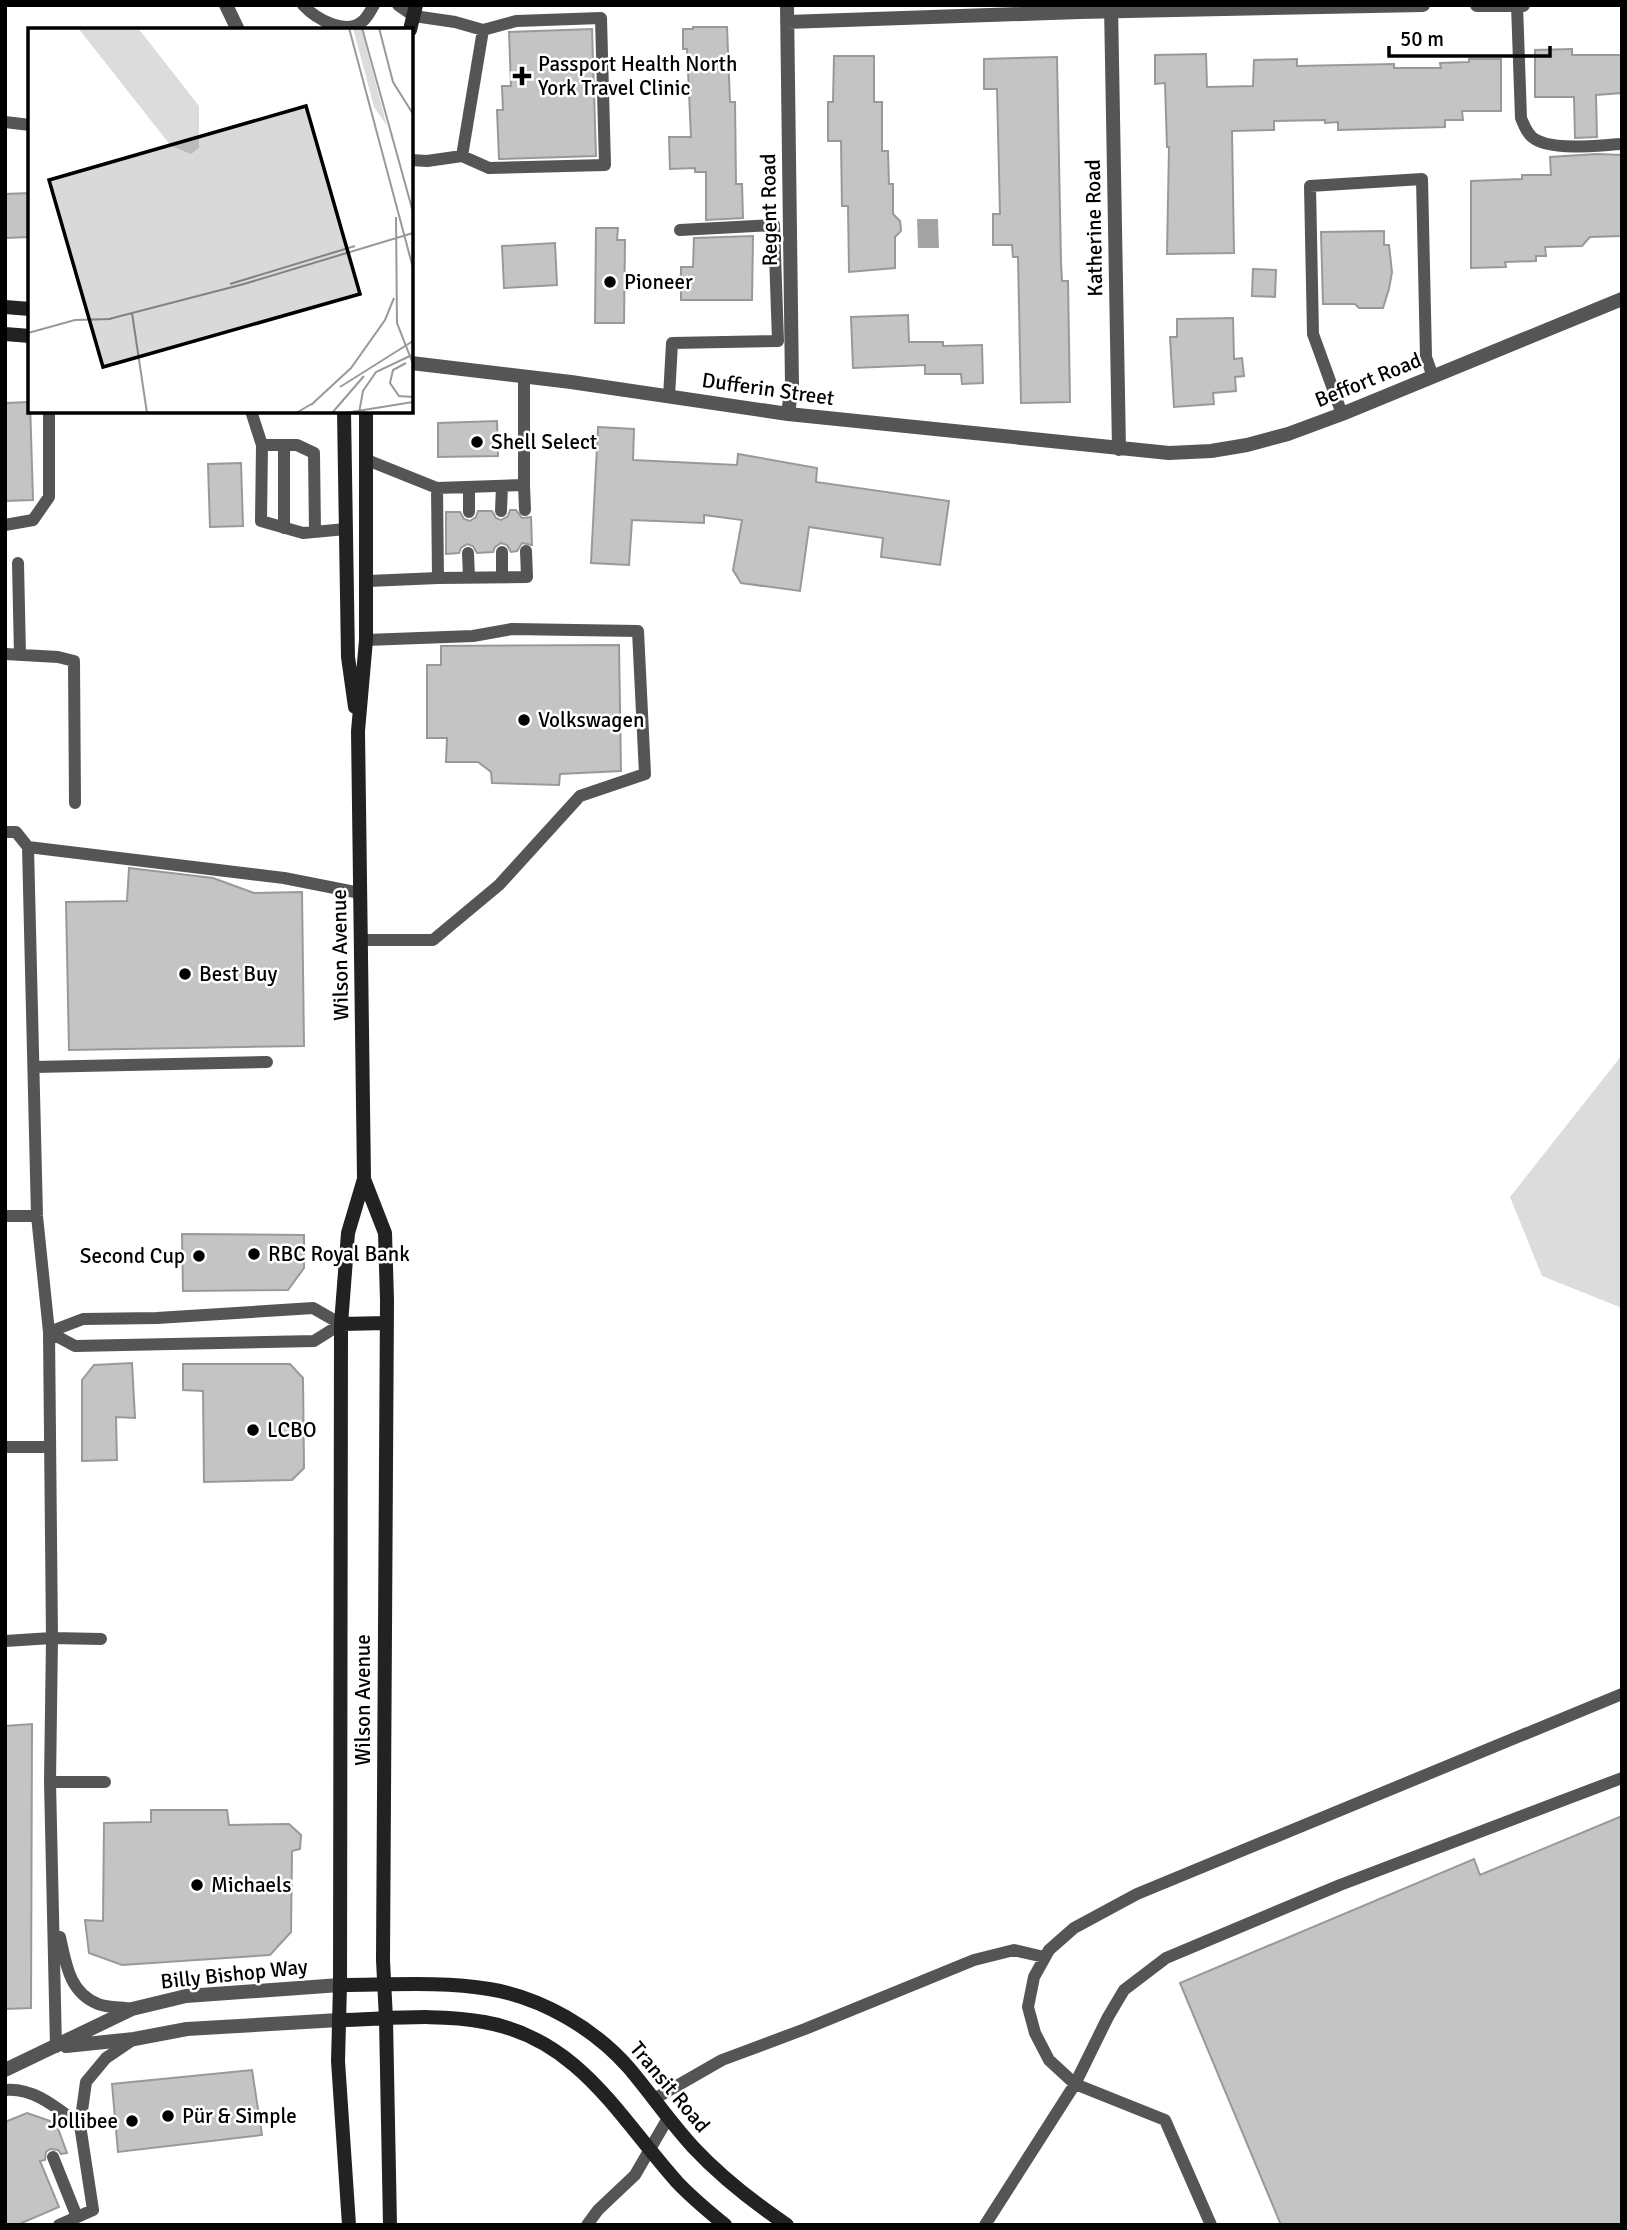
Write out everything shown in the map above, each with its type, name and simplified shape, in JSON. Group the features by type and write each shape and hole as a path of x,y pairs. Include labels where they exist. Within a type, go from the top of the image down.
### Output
{"main road":[{"path":"5,307 28,309"},
{"path":"5,334 28,336"},
{"name":"Wilson Avenue","path":"344,413 348,656 358,731"},
{"name":"Wilson Avenue","path":"349,2225 338,2061 341,1324 348,1233 364,1179 358,731 368,581 366,413"},
{"name":"Wilson Avenue","path":"364,1179 385,1233 387,1323 383,1946 387,2019 390,2225"},
{"path":"341,1324 387,1323"},
{"name":"Billy Bishop Way","path":"340,1985 385,1985"},
{"name":"Transit Road","path":"385,1985 488,1989 516,1995 576,2023 605,2044 628,2067 668,2118 712,2167 787,2225"},
{"path":"387,2019 472,2020 506,2027 551,2047 580,2067 678,2183 725,2225"},
{"name":"Billy Bishop Way","path":"340,2020 387,2019"}],"street":[{"path":"226,5 237,28"},
{"name":"Regent Road","path":"787,5 790,224 784,304 792,386 788,414"},
{"path":"787,22 1111,8 1423,5"},
{"path":"1477,5 1523,5"},
{"name":"Katherine Road","path":"1111,8 1119,449"},
{"name":"Beffort Road","path":"1119,449 1169,453 1211,451 1288,434 1622,299"},
{"name":"Dufferin Street","path":"413,363 524,376 788,414 1119,449"},
{"name":"Billy Bishop Way","path":"5,2070 132,2009 186,1996 340,1985"},
{"name":"Billy Bishop Way","path":"56,2047 134,2039 187,2029 340,2020"}],"lane":[{"path":"303,5 313,15 338,26 356,25 365,20 374,5"},
{"path":"398,5 413,17 455,22 483,30 516,21 601,18 605,165 489,168 462,156 413,160"},
{"path":"1517,5 1521,118 1526,130 1533,138 1549,145 1622,144"},
{"path":"462,156 483,30"},
{"path":"5,122 28,125"},
{"path":"1342,414 1313,334 1310,186 1422,179 1426,357 1433,377"},
{"path":"680,230 790,224"},
{"path":"669,397 672,343 778,341 784,304 774,225"},
{"path":"524,376 525,510"},
{"path":"5,525 33,520 49,497 49,413"},
{"path":"252,413 262,445 261,521 303,533 346,529"},
{"path":"262,445 297,445 314,453 315,532"},
{"path":"284,446 284,527"},
{"path":"367,460 437,488 524,485"},
{"path":"501,510 502,486"},
{"path":"437,488 438,578"},
{"path":"469,488 469,512"},
{"path":"368,581 527,577 526,551"},
{"path":"502,552 502,577"},
{"path":"468,553 468,577"},
{"path":"18,563 20,654"},
{"path":"360,940 433,940 499,885 580,796 645,774 638,631 512,629 473,636 366,640"},
{"path":"5,654 58,657 74,661 75,803"},
{"path":"5,832 16,832 29,847 37,1216 49,1332 52,1638 50,1782 56,2047"},
{"path":"29,847 284,878 360,893"},
{"path":"34,1067 267,1062"},
{"path":"5,1216 37,1216"},
{"path":"313,1308 341,1324 314,1341 75,1346 49,1332 83,1319 157,1318 313,1308"},
{"path":"5,1447 50,1447"},
{"path":"5,1642 52,1638 101,1639"},
{"path":"1211,2225 1165,2120 1075,2084 1049,2060 1035,2034 1028,2007 1034,1977 1049,1950 1074,1928 1137,1894 1622,1694"},
{"path":"985,2225 1075,2084 1124,1990 1166,1958 1340,1885 1622,1778"},
{"path":"50,1782 105,1782"},
{"path":"54,1909 68,1976 82,1993 98,2004 132,2009"},
{"path":"654,2099 722,2060 974,1960 1014,1950 1044,1957"},
{"path":"59,2225 93,2210 80,2125 86,2082 106,2058 134,2039"},
{"path":"5,2090 14,2089 41,2097 80,2125"},
{"path":"587,2225 598,2210 635,2175 668,2118"},
{"path":"53,2157 77,2217"}],"shaded area":[{"path":"917,219 938,219 939,248 918,248"},
{"path":"1622,1055 1622,1308 1542,1276 1510,1197"}],"building":[{"path":"727,27 730,102 735,102 736,184 742,184 743,218 706,220 706,172 695,172 695,168 670,169 669,137 691,137 687,49 683,49 683,29"},
{"path":"592,29 596,156 499,159 497,110 503,110 502,86 511,86 509,32"},
{"path":"1572,49 1572,55 1622,55 1622,93 1596,95 1597,137 1575,138 1574,97 1535,97 1535,50"},
{"path":"1206,54 1207,87 1253,86 1254,60 1297,59 1297,66 1394,64 1394,68 1441,68 1440,63 1501,59 1501,111 1462,111 1463,120 1445,120 1445,127 1338,130 1338,122 1325,123 1325,120 1274,121 1274,130 1232,131 1234,253 1167,254 1169,147 1165,83 1155,84 1155,55"},
{"path":"834,56 874,56 874,102 882,102 882,151 888,151 889,184 893,184 893,214 900,221 901,231 895,237 895,268 849,272 848,206 842,206 841,141 828,141 828,102 833,102"},
{"path":"1057,57 1061,263 1062,281 1068,281 1070,402 1021,403 1018,257 1013,257 1012,245 993,245 993,214 1000,214 997,89 984,89 984,59"},
{"path":"1622,155 1622,236 1590,237 1582,246 1545,247 1546,256 1536,256 1536,261 1505,262 1506,267 1471,268 1471,181 1522,179 1522,175 1551,175 1550,157"},
{"path":"28,193 28,237 5,238 5,194"},
{"name":"Pioneer","path":"596,228 618,228 617,240 625,240 624,323 595,323"},
{"path":"1384,231 1384,245 1389,245 1392,272 1383,308 1359,308 1355,304 1323,304 1321,232"},
{"path":"753,236 752,300 681,300 681,267 693,267 694,238"},
{"path":"555,243 557,285 504,288 502,246"},
{"path":"1253,269 1276,270 1275,297 1252,296"},
{"path":"908,315 909,342 943,342 943,346 982,345 983,383 962,384 961,374 925,374 925,365 853,368 851,317"},
{"path":"1233,318 1234,359 1242,358 1244,376 1235,377 1236,391 1213,393 1214,404 1174,407 1170,337 1177,337 1177,319"},
{"path":"28,402 33,500 5,501 5,403"},
{"path":"497,421 498,456 438,457 438,423"},
{"path":"598,427 634,429 633,460 737,465 738,454 817,468 816,482 949,501 940,565 881,557 883,538 809,527 800,591 741,583 733,570 742,520 704,515 704,523 632,520 629,565 591,563"},
{"path":"241,463 243,526 210,527 208,464"},
{"path":"510,510 516,510 522,518 531,517 532,545 522,543 517,551 511,552 507,545 501,543 493,552 477,553 473,546 467,544 459,553 446,554 446,512 460,512 464,519 470,521 476,517 478,511 492,511 496,518 501,520 508,516"},
{"name":"Volkswagen","path":"619,645 621,771 560,774 559,785 492,783 491,772 478,762 446,762 447,738 427,738 427,665 441,665 441,646"},
{"name":"Best Buy","path":"129,868 213,878 254,893 302,892 304,1046 69,1050 66,902 127,901"},
{"path":"182,1234 304,1235 304,1268 288,1290 183,1291"},
{"path":"132,1363 135,1418 116,1417 117,1460 82,1461 82,1380 94,1365"},
{"name":"LCBO","path":"183,1364 290,1364 303,1378 304,1468 292,1480 204,1482 203,1391 183,1390"},
{"path":"32,1724 31,2008 5,2009 5,1726"},
{"name":"Michaels","path":"151,1810 227,1810 229,1825 289,1824 301,1835 300,1849 292,1851 291,1932 270,1955 122,1965 89,1953 85,1920 103,1921 104,1823 151,1822"},
{"path":"1622,1816 1622,2225 1281,2225 1180,1983 1474,1859 1480,1875"},
{"path":"252,2070 262,2135 118,2152 112,2084"},
{"path":"27,2113 56,2123 67,2153 61,2154 58,2150 50,2149 46,2152 45,2160 40,2161 59,2207 17,2225 5,2225 5,2122"}],"place":[{"name":"Passport Health North York Travel Clinic","path":"522,76"},
{"name":"Pioneer","path":"610,282"},
{"name":"Shell Select","path":"477,442"},
{"name":"Volkswagen","path":"524,720"},
{"name":"Best Buy","path":"185,974"},
{"name":"RBC Royal Bank","path":"254,1254"},
{"name":"Second Cup","path":"199,1256"},
{"name":"LCBO","path":"253,1430"},
{"name":"Michaels","path":"197,1885"},
{"name":"Pür & Simple","path":"168,2116"},
{"name":"Jollibee","path":"132,2121"}]}
